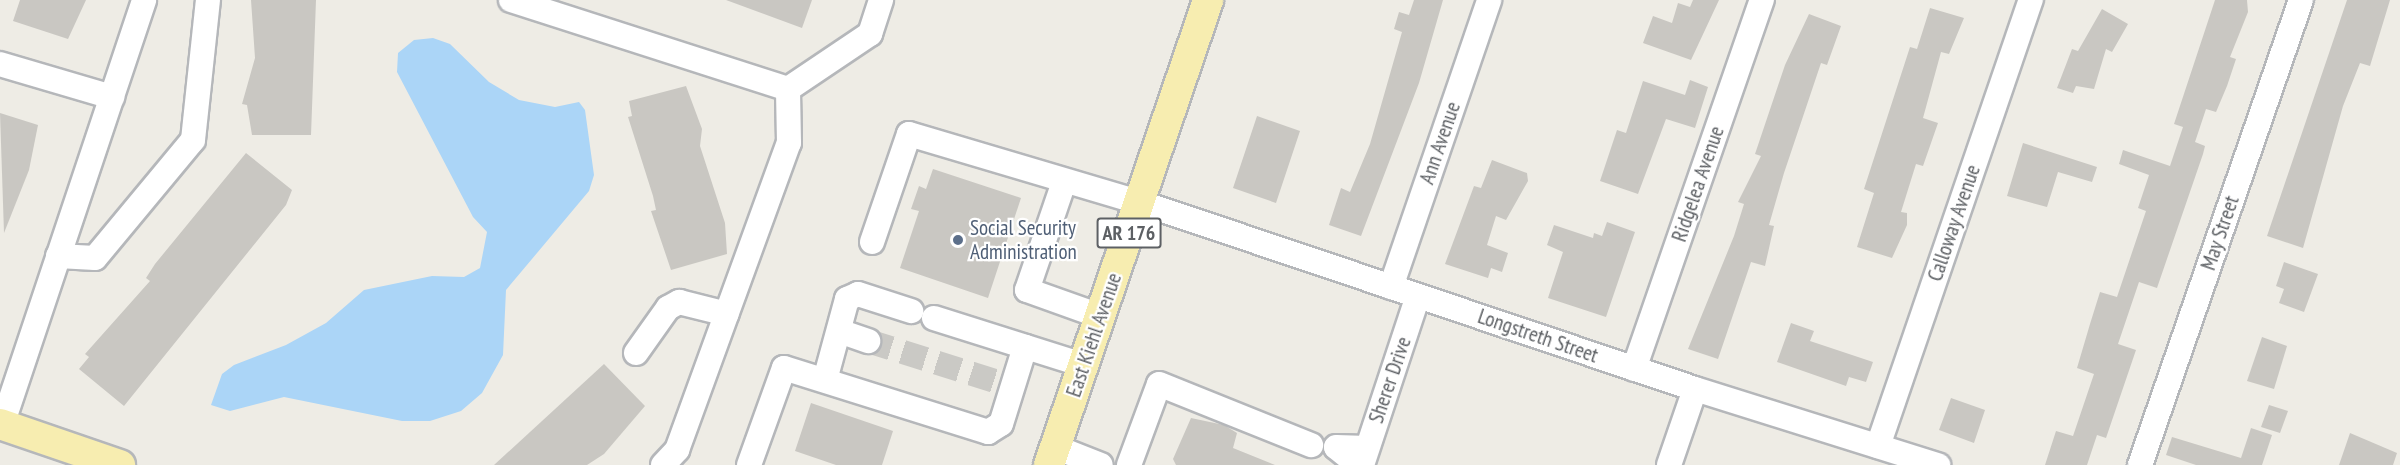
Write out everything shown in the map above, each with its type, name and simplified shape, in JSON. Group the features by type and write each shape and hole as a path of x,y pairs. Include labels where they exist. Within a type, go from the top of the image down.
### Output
{"main road":[{"name":"East Kiehl Avenue","path":"1052,456 1208,0"},
{"path":"1,427 45,439 120,465"}],"street":[{"path":"1,427 144,0"},
{"path":"58,256 95,258 193,140 208,0"},
{"path":"511,0 788,89"},
{"path":"788,89 870,34 880,0"},
{"name":"Ann Avenue","path":"1391,287 1489,0"},
{"name":"Ridgelea Avenue","path":"1634,369 1762,0"},
{"name":"Calloway Avenue","path":"1878,446 2031,0"},
{"name":"May Street","path":"2140,465 2301,0"},
{"path":"0,64 112,97"},
{"path":"663,465 677,450 789,144 788,89"},
{"name":"Longstreth Street","path":"872,242 909,134 1064,182 1139,202 1634,369 1938,465"},
{"path":"1064,182 1027,290 1100,316"},
{"path":"825,380 847,300 858,294 1083,365"},
{"name":"Sherer Drive","path":"1362,460 1418,296"},
{"path":"636,353 668,308 679,302 727,314"},
{"path":"839,331 868,341"},
{"path":"749,465 784,368 988,432 1001,424 1004,384 1025,347"},
{"path":"1129,465 1159,384 1307,455 1336,447 1362,460"},
{"path":"1669,465 1695,389"},
{"path":"1052,456 1101,465"}],"water":[{"path":"433,38 450,44 489,82 519,100 555,107 579,102 585,110 594,175 589,191 506,290 503,355 482,393 461,411 430,421 402,421 284,397 230,411 211,405 222,374 234,365 286,345 326,323 364,290 432,276 464,277 480,268 487,232 473,217 397,72 398,53 414,40"}],"building":[{"path":"20,0 86,0 68,39 13,21"},
{"path":"251,0 316,0 311,135 252,135 247,105 242,104 255,58"},
{"path":"726,0 812,0 802,28"},
{"path":"1414,0 1443,0 1419,83 1361,236 1329,225 1341,188 1350,192 1370,144 1402,32 1394,29 1399,12 1409,15"},
{"path":"1693,0 1719,0 1691,60 1643,43 1653,16 1672,23 1678,3 1690,7"},
{"path":"2215,0 2247,0 2248,12 2230,57 2236,59 2227,86 2216,112 2206,109 2195,142 2205,146 2203,154 2157,288 2139,282 2118,344 2136,350 2106,438 2097,435 2087,465 2045,465 2056,431 2073,436 2094,374 2077,368 2100,292 2117,297 2146,211 2138,208 2149,175 2119,164 2123,150 2170,166 2183,127 2174,124"},
{"path":"2347,0 2390,0 2370,66 2360,63 2343,106 2303,248 2267,236"},
{"path":"1930,8 1964,18 1949,54 1941,52 1923,118 1938,123 1923,166 1916,164 1901,212 1907,213 1907,225 1892,258 1857,247 1874,193 1864,189 1910,47 1917,49"},
{"path":"2102,9 2128,24 2112,52 2106,49 2094,89 2076,86 2073,93 2057,88 2072,49 2078,51"},
{"path":"1809,14 1841,26 1827,65 1821,63 1784,173 1769,225 1774,226 1765,266 1751,262 1718,359 1688,349 1734,236 1744,204 1738,202 1761,156 1755,154 1785,65"},
{"path":"1690,80 1708,87 1695,128 1666,119 1638,194 1600,181 1617,130 1626,133 1643,81 1685,95"},
{"path":"686,86 702,129 700,146 725,223 727,254 671,270 651,211 656,210 628,117 632,116 629,101"},
{"path":"0,113 38,125 29,170 4,233"},
{"path":"1257,116 1300,131 1276,203 1233,188"},
{"path":"2023,143 2097,167 2092,182 2058,172 2047,207 2007,196"},
{"path":"246,153 292,190 286,205 124,406 79,369 89,357 85,354 150,281 146,278 155,264"},
{"path":"1492,160 1527,173 1528,181 1506,220 1496,216 1487,245 1508,253 1502,272 1491,268 1488,278 1445,264 1474,186 1481,188"},
{"name":"Social Security Administration","path":"933,169 1021,198 988,298 900,268 919,211 911,209 919,186 926,189"},
{"path":"1607,222 1635,232 1606,317 1548,298 1563,252 1547,245 1554,225 1593,238 1594,233 1602,236"},
{"path":"2284,262 2318,274 2304,312 2279,303 2284,289 2276,286"},
{"path":"1791,323 1814,331 1810,341 1873,362 1866,382 1849,377 1846,386 1777,362"},
{"path":"2262,337 2287,346 2274,389 2247,381"},
{"path":"604,364 645,406 604,454 587,465 494,465"},
{"path":"1951,398 1985,410 1974,443 1939,430"},
{"path":"811,403 893,431 882,465 836,465 795,451"},
{"path":"2269,405 2288,411 2280,433 2261,427"},
{"path":"1191,418 1224,425 1237,433 1233,448 1275,465 1176,465 1173,459"},
{"path":"2251,428 2272,435 2262,465 2196,465 2166,455 2172,437 2241,458"},
{"path":"2350,433 2397,453 2393,465 2339,465"}],"tunnel":[{"path":"868,341 995,381"}],"place":[{"name":"Social Security Administration","path":"958,240"}]}
